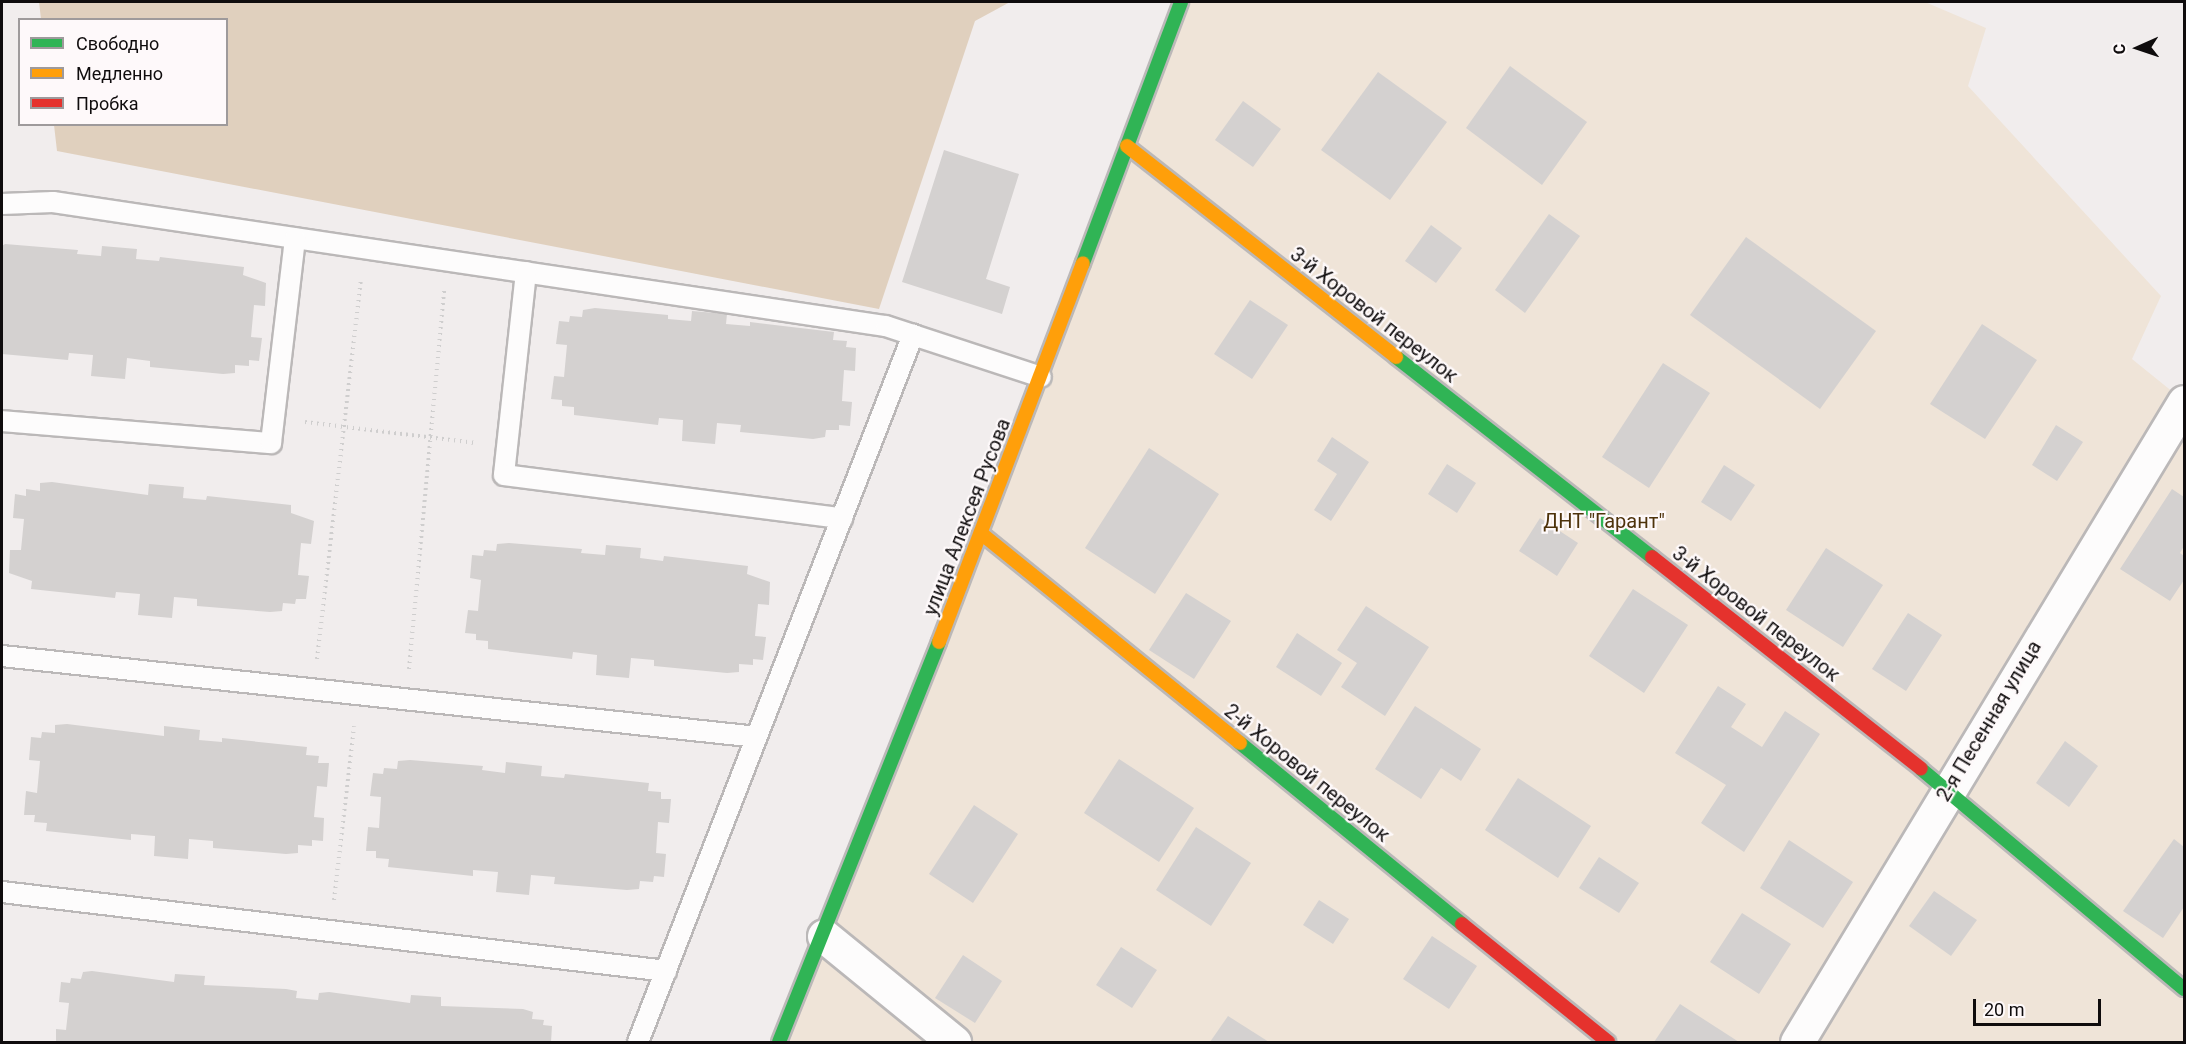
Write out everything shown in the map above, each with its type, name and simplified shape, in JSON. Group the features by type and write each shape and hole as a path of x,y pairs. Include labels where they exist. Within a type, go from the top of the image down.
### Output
{"street":[{"name":"улица Алексея Русова","path":"779,1042 824,936 982,534 1180,2"},
{"name":"3-й Хоровой переулок","path":"1127,146 1947,789 2184,989"},
{"name":"2-я Песенная улица","path":"1797,1042 1947,789 2179,423"},
{"name":"2-й Хоровой переулок","path":"982,534 1608,1042"},
{"path":"824,936 954,1042"}],"lane":[{"path":"2,204 53,202 886,326 1041,376"},
{"path":"2,421 271,443 295,238"},
{"path":"526,272 504,475 842,518"},
{"path":"638,1042 913,335"},
{"path":"2,656 757,737"},
{"path":"2,892 666,971"}],"path":[{"path":"314,690 364,248"},
{"path":"406,699 447,260"},
{"path":"274,419 506,447"},
{"path":"330,930 357,694"}],"green space":[{"name":"ДНТ \"Гарант\"","path":"1186,2 1925,2 1986,28 1968,86 2161,296 2132,359 2184,401 2184,1042 771,1042"}],"shaded area":[{"path":"39,2 1010,2 975,21 879,309 57,151 54,126 228,126 228,18 41,18"}],"building":[{"path":"1510,66 1587,122 1542,185 1466,128"},
{"path":"1378,72 1447,122 1390,200 1321,150"},
{"path":"1243,101 1281,129 1253,167 1215,140"},
{"path":"944,150 1019,174 986,279 1010,287 1002,314 902,282"},
{"path":"1549,214 1580,236 1525,313 1495,290"},
{"path":"1431,225 1462,248 1436,283 1405,261"},
{"path":"1746,237 1876,331 1820,409 1690,315"},
{"path":"5,244 78,250 77,254 101,256 102,246 137,249 136,259 159,261 160,257 244,267 243,275 266,283 265,306 254,305 251,337 262,338 259,361 249,360 249,366 235,365 235,373 223,374 150,367 150,361 127,358 125,379 91,376 93,355 69,353 68,360 2,354 2,246"},
{"path":"1250,300 1288,325 1252,379 1214,354"},
{"path":"595,308 668,315 668,319 691,321 692,311 727,314 726,324 750,326 750,322 834,332 833,340 847,341 846,347 856,348 855,371 844,370 842,401 852,402 850,426 839,425 839,430 826,430 825,437 813,439 740,432 741,425 717,423 715,444 682,441 683,420 659,418 658,425 574,415 574,407 562,406 562,400 551,399 554,376 564,377 567,345 556,344 559,321 569,322 570,316 582,317 583,310"},
{"path":"1982,324 2037,360 1985,439 1930,404"},
{"path":"1663,363 1710,393 1649,488 1602,457"},
{"path":"2056,425 2083,442 2057,481 2032,465"},
{"path":"1332,437 1369,462 1331,521 1314,510 1337,474 1317,461"},
{"path":"1149,448 1219,494 1155,594 1085,548"},
{"path":"1447,464 1476,483 1457,513 1428,494"},
{"path":"1724,465 1755,485 1731,521 1701,502"},
{"path":"52,482 148,495 149,484 184,487 183,498 206,500 207,496 291,505 291,513 314,521 311,544 301,543 298,575 309,576 306,599 296,599 295,604 283,603 282,611 270,612 197,606 197,599 174,597 172,618 138,615 140,594 116,592 115,598 31,589 32,581 9,573 10,550 21,550 24,519 13,518 15,494 26,496 26,489 40,491 40,483"},
{"path":"2172,489 2184,497 2184,546 2180,553 2184,556 2184,580 2170,601 2120,569"},
{"path":"1540,518 1578,543 1557,576 1519,551"},
{"path":"497,544 582,549 581,553 605,555 606,545 641,548 640,558 663,561 664,556 748,566 747,574 770,582 769,605 758,604 755,636 766,637 763,660 753,659 753,665 739,664 739,672 727,673 654,666 654,660 631,658 629,678 596,675 597,655 573,652 572,659 488,649 488,641 476,640 476,634 465,633 468,610 478,611 481,580 470,578 472,555 483,556 484,550 496,551"},
{"path":"1826,548 1883,585 1843,647 1786,610"},
{"path":"1633,589 1688,625 1644,693 1589,656"},
{"path":"1186,593 1231,621 1194,679 1149,650"},
{"path":"1366,606 1429,647 1385,716 1341,687 1357,663 1337,650"},
{"path":"1908,613 1942,635 1906,691 1872,669"},
{"path":"1297,633 1342,663 1321,696 1276,667"},
{"path":"1718,686 1746,704 1731,727 1762,747 1785,711 1820,734 1744,852 1701,823 1726,785 1675,753"},
{"path":"1415,706 1481,749 1461,781 1441,768 1421,799 1375,769"},
{"path":"67,724 164,736 164,726 200,730 199,740 222,742 222,738 307,747 306,755 319,756 318,763 329,763 327,787 317,786 314,817 324,818 323,841 312,840 312,846 298,845 298,853 286,854 213,848 213,841 189,839 188,859 154,856 155,836 131,834 131,840 46,831 47,823 34,822 35,815 24,815 26,791 37,793 40,761 29,760 31,737 41,738 42,732 55,733 55,725"},
{"path":"2065,741 2098,766 2069,807 2036,783"},
{"path":"1119,759 1194,808 1159,862 1084,813"},
{"path":"398,761 483,766 482,770 505,773 506,762 542,766 541,776 564,778 565,774 649,783 648,791 661,792 661,799 671,799 669,823 658,822 656,853 666,854 664,877 654,876 653,882 640,881 639,889 627,890 554,884 555,877 531,875 529,895 496,892 498,872 473,870 473,876 388,867 389,859 376,858 376,851 366,851 368,827 379,828 381,797 370,796 373,773 383,774 384,768 397,769"},
{"path":"1518,778 1591,826 1558,878 1485,830"},
{"path":"974,805 1018,834 973,903 929,874"},
{"path":"1196,827 1251,863 1211,926 1156,890"},
{"path":"2174,839 2184,847 2184,907 2163,938 2123,911"},
{"path":"1789,840 1853,882 1823,928 1760,888"},
{"path":"1599,857 1639,883 1619,913 1579,888"},
{"path":"1934,891 1977,920 1951,956 1909,926"},
{"path":"1319,900 1349,919 1333,944 1303,925"},
{"path":"1742,913 1791,944 1759,994 1710,962"},
{"path":"1432,936 1477,966 1449,1009 1403,979"},
{"path":"1121,947 1157,970 1132,1008 1096,985"},
{"path":"963,955 1002,981 975,1023 935,998"},
{"path":"92,971 174,982 175,974 205,976 204,985 286,989 297,991 296,998 318,1000 319,993 329,992 410,1003 411,995 441,997 441,1006 523,1009 533,1012 532,1019 544,1020 543,1025 552,1026 551,1042 56,1042 56,1029 66,1030 69,1003 59,1002 61,982 70,983 71,978 81,979 83,972"},
{"path":"1680,1004 1739,1042 1654,1042"},
{"path":"1228,1016 1269,1042 1210,1042"}],"traffic: fast":[{"path":"1083,263 1181,2"},
{"path":"1396,357 1652,557"},
{"path":"779,1042 939,642"},
{"path":"1240,743 1462,924"},
{"path":"1921,769 2184,989"}],"traffic: slow":[{"path":"1127,146 1396,357"},
{"path":"939,642 1083,263"},
{"path":"982,534 1240,743"}],"traffic: jam":[{"path":"1652,557 1921,769"},
{"path":"1462,924 1608,1042"}]}
